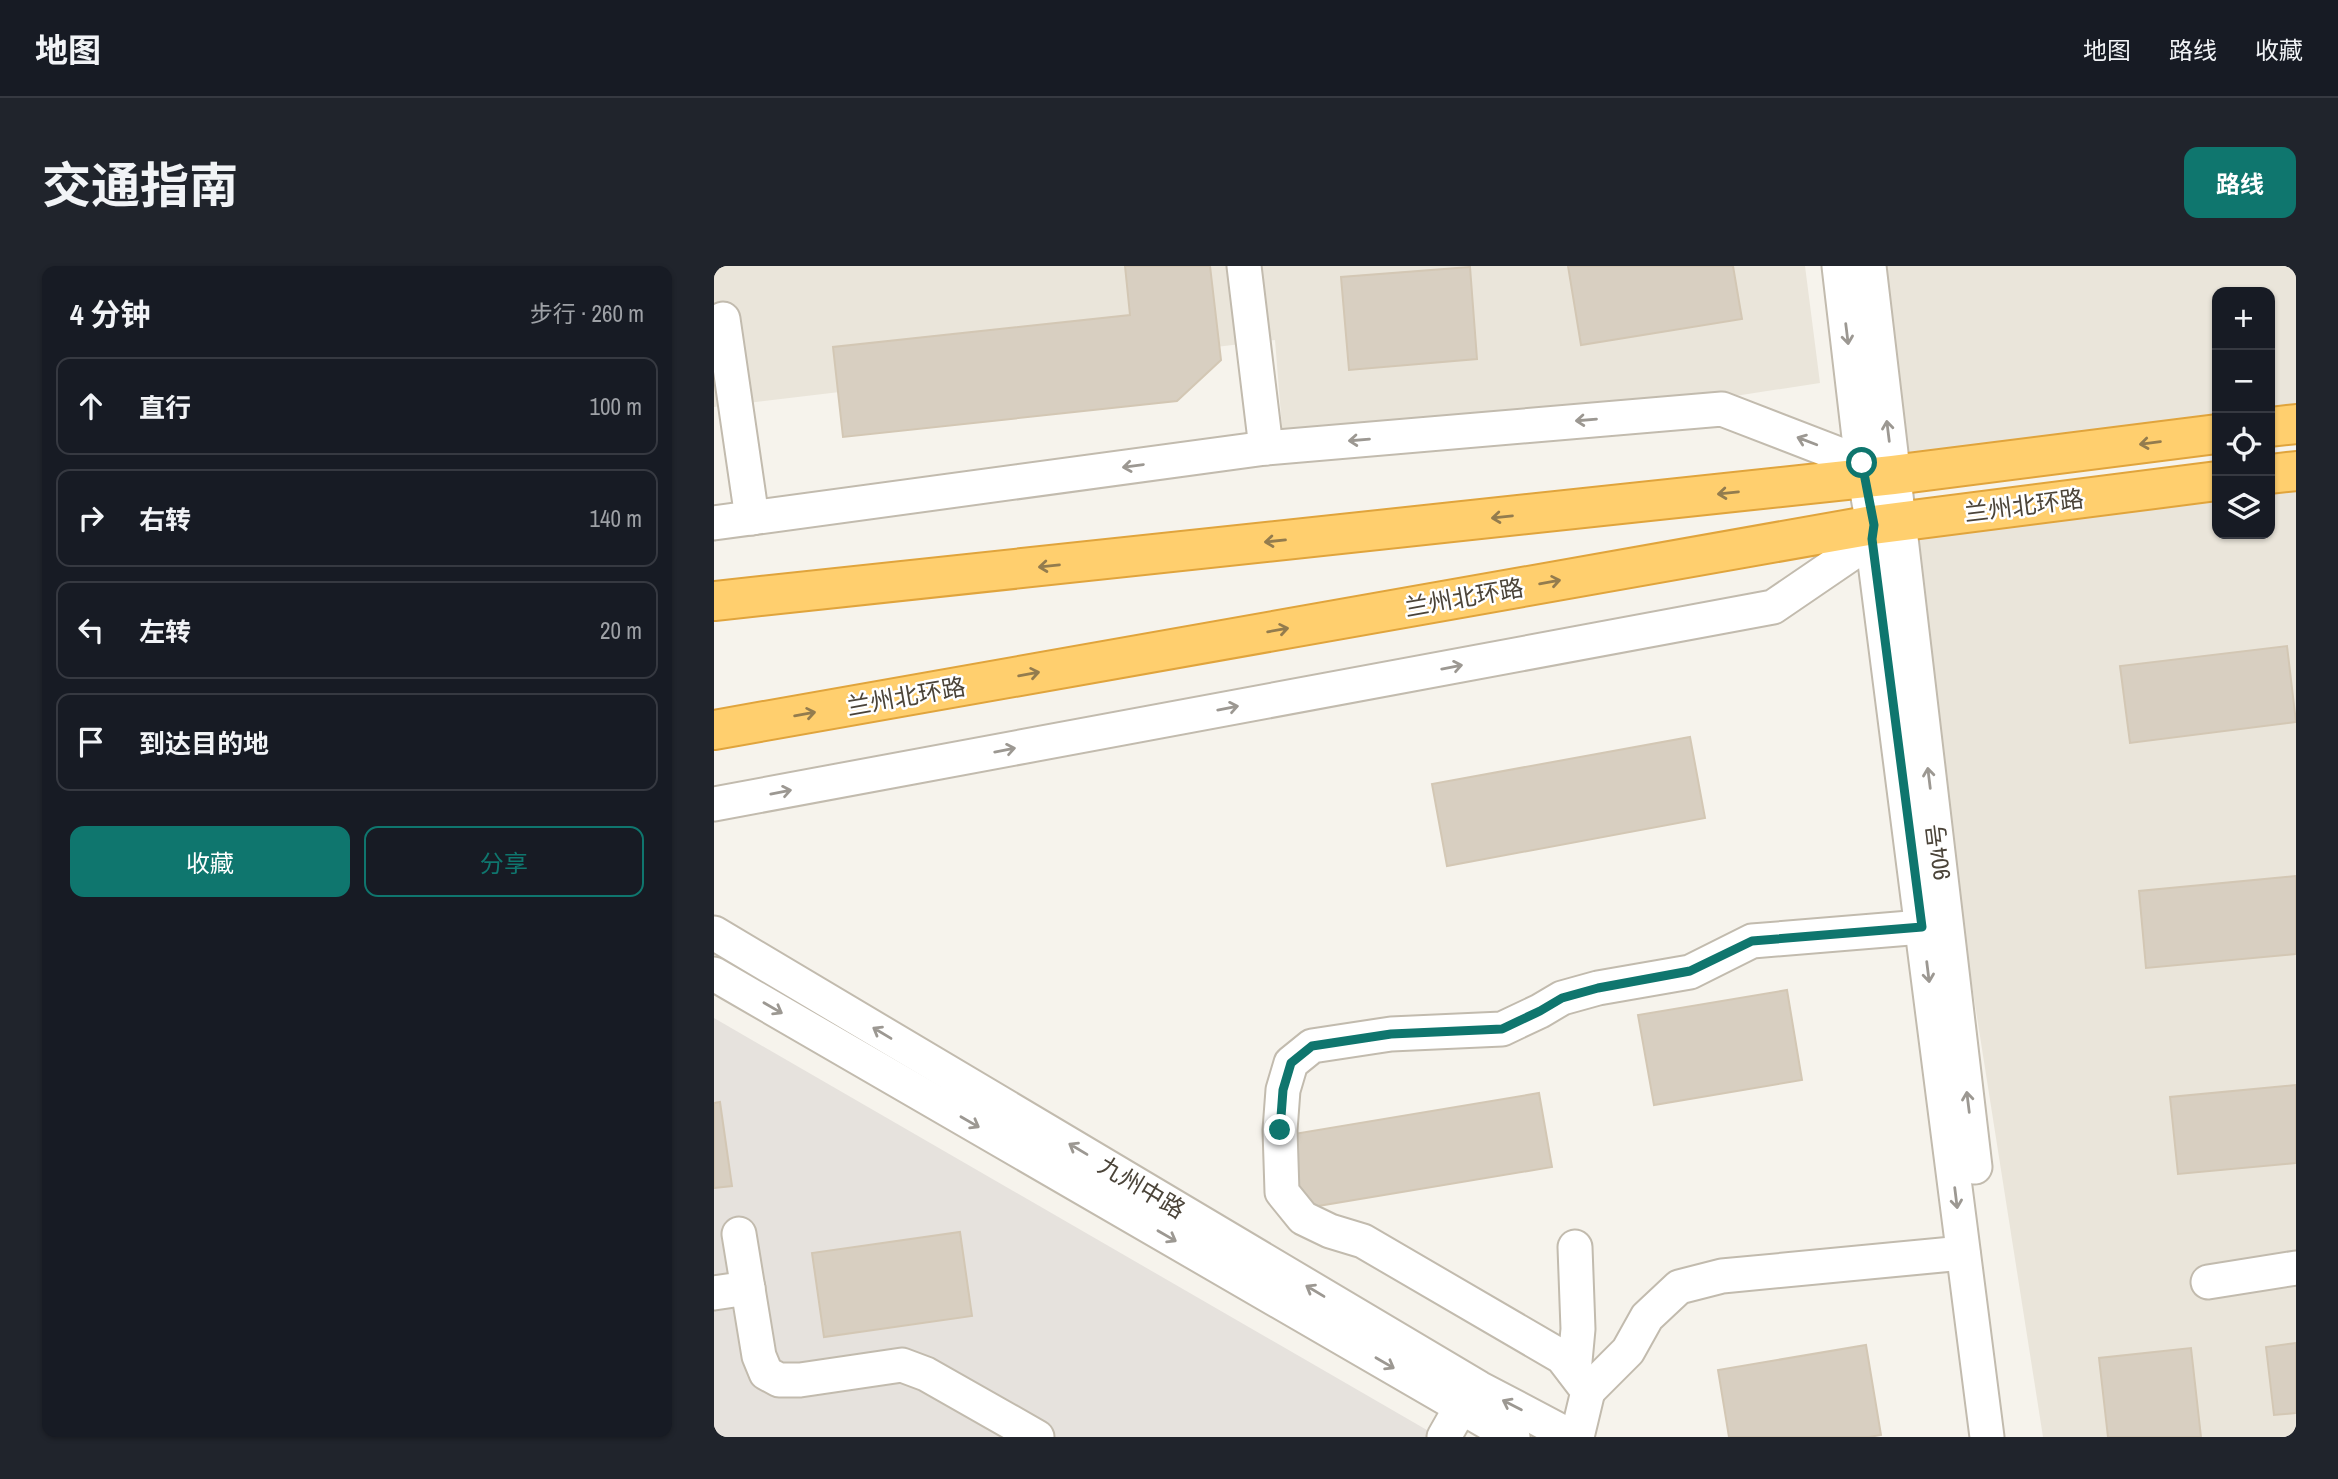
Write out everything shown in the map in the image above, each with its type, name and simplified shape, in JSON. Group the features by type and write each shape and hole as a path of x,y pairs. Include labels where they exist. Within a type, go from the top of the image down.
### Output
{"highway":[{"path":"2275,426 2296,424"},
{"name":"兰州北环路","path":"714,601 2212,435"},
{"path":"2275,473 2296,471"},
{"name":"兰州北环路","path":"714,730 1881,528 2212,482"}],"street":[{"path":"1244,266 1266,448"},
{"path":"1839,266 1873,472"},
{"name":"904号","path":"1869,266 1873,472 2007,1437"},
{"path":"723,320 752,518"},
{"path":"714,523 1266,448 1722,409 1873,472"},
{"path":"714,804 1773,607 1881,528"},
{"path":"1881,528 1922,927 1987,1437"},
{"path":"1581,1382 1562,1357 1363,1241 1331,1231 1303,1218 1282,1192 1280,1130 1283,1090 1291,1063 1312,1046 1391,1034 1502,1029 1562,998 1598,988 1690,971 1752,941 1922,927"},
{"name":"九州中路","path":"714,933 1479,1388 1574,1437"},
{"path":"714,974 1513,1437"},
{"path":"739,1234 759,1356 766,1373 779,1380 800,1380 902,1365 926,1374 1037,1437"},
{"path":"1574,1437 1581,1382 1575,1247"},
{"path":"1581,1382 1628,1351 1647,1317 1679,1287 1722,1276 1963,1253"},
{"path":"2208,1282 2296,1268"},
{"path":"714,1293 748,1288"},
{"path":"1444,1437 1461,1407"}],"shaded area":[{"path":"714,266 1805,266 1820,383 1284,453 1275,340 714,407"},
{"path":"1869,266 2296,266 2296,424 2275,426 2275,287 2212,287 2212,435 1893,475"},
{"path":"2296,471 2296,1437 2043,1437 1899,521 2212,482 2212,539 2275,539 2275,473"},
{"path":"714,1018 1439,1437 714,1437"}],"building":[{"path":"1125,266 1210,266 1221,360 1177,401 843,437 833,347 1130,315"},
{"path":"1568,266 1733,266 1742,319 1581,345"},
{"path":"1470,267 1477,359 1349,370 1341,277"},
{"path":"2287,646 2296,722 2130,743 2120,666"},
{"path":"1690,737 1705,818 1447,866 1432,784"},
{"path":"2296,876 2296,954 2146,968 2139,891"},
{"path":"1787,990 1802,1080 1654,1105 1638,1015"},
{"path":"2296,1085 2296,1163 2178,1174 2170,1097"},
{"path":"1539,1093 1552,1167 1288,1211 1276,1137"},
{"path":"720,1102 732,1186 714,1188 714,1103"},
{"path":"960,1232 972,1316 824,1337 812,1253"},
{"path":"2296,1343 2296,1413 2274,1415 2266,1347"},
{"path":"1866,1345 1881,1435 1729,1437 1718,1370"},
{"path":"2191,1348 2201,1437 2108,1437 2099,1358"}],"route":[{"path":"1280,1130 1283,1090 1291,1063 1312,1046 1391,1034 1502,1029 1562,998 1598,988 1690,971 1752,941 1922,927 1872,539 1874,525 1862,463"}]}
